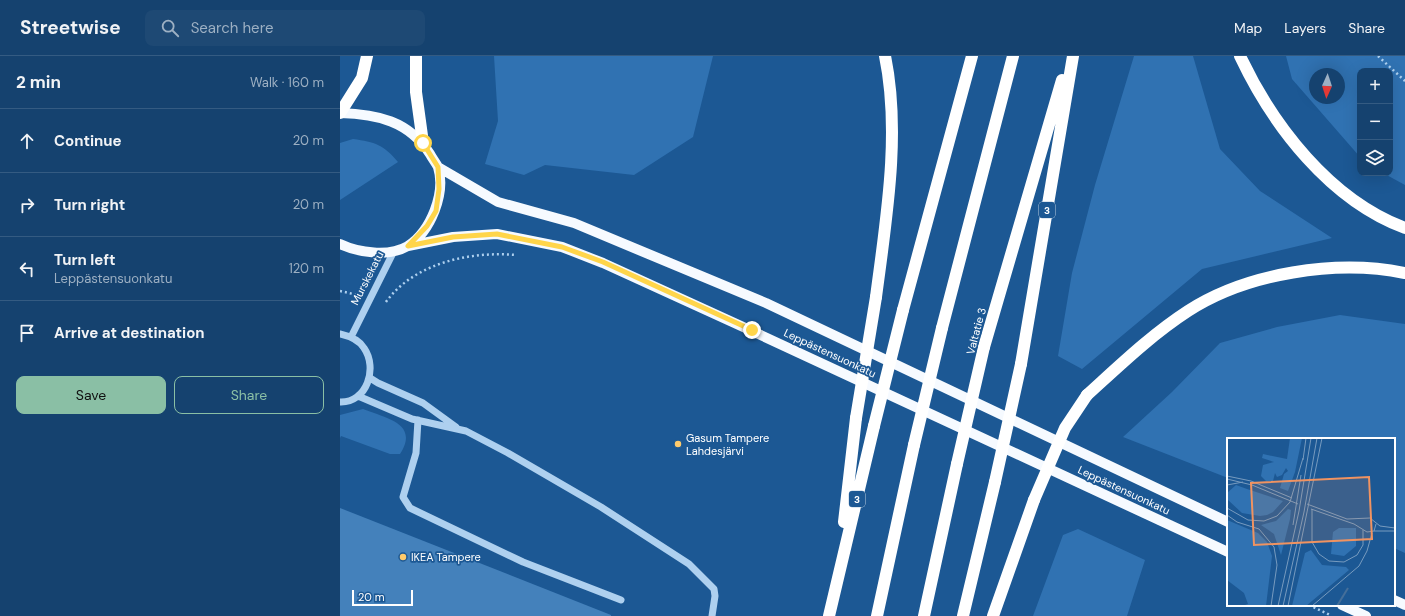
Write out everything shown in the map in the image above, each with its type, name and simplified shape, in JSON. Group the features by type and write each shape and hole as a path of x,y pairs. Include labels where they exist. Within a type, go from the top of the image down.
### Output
{"highway":[{"path":"340,113 362,78 367,56"},
{"path":"416,56 416,92 423,143"},
{"path":"839,571 856,418 876,297 889,197 892,141 885,56"},
{"name":"3","path":"829,616 903,310 972,56"},
{"path":"877,616 914,444 942,328 1013,56"},
{"name":"Valtatie 3","path":"924,616 984,347 1069,56"},
{"name":"3","path":"963,616 1021,364 1073,56"},
{"path":"1240,56 1268,107 1306,158 1354,201 1405,228"},
{"path":"992,616 1034,500 1065,428 1087,395 1138,349 1182,316 1222,293 1262,279 1309,270 1356,268 1405,273"}],"main road":[{"path":"340,113 361,114 384,119 406,128 423,143 438,167 439,189 436,211 427,226 408,246"},
{"name":"Leppästensuonkatu","path":"438,167 498,202 574,223 766,303 1227,522"},
{"name":"Leppästensuonkatu","path":"340,244 351,249 375,253 453,237 497,234 569,250 603,262 752,330 1227,552"},
{"path":"1395,600 1405,605"},
{"path":"1344,606 1366,616"}],"street":[{"name":"Murskekatu","path":"352,337 368,299 394,250"},
{"path":"340,334 352,337 364,347 371,362 370,378 366,388 358,396 340,402"},
{"path":"370,378 423,403 458,428 508,453 601,507 689,564 714,589 715,596 712,616"},
{"path":"358,396 412,419 458,428"},
{"path":"418,420 416,453 403,497 410,508 523,562 621,600"}],"path":[{"path":"1378,56 1405,81"},
{"path":"340,291 348,292 368,299 382,307 394,290 406,280 426,269 447,262 494,255 521,256"},
{"path":"1311,606 1333,616"}],"shaded area":[{"path":"494,56 713,56 693,137 634,175 545,165 524,175 485,164 498,121"},
{"path":"1134,56 1193,56 1220,149 1260,191 1332,238 1202,269 1082,369 1058,356 1072,273 1095,185"},
{"path":"1286,56 1405,56 1405,185 1388,176 1393,176 1393,68 1357,68 1357,154 1314,104 1345,104 1345,68 1309,68 1309,98 1292,79"},
{"path":"353,139 367,141 378,145 393,156 398,162 340,200 340,143"},
{"path":"1340,315 1405,324 1405,553 1395,548 1395,438 1227,438 1227,478 1123,437 1172,392 1220,343 1277,327"},
{"path":"363,409 390,419 403,429 406,435 405,444 400,454 390,454 341,436 340,438 340,415"},
{"path":"1078,529 1145,560 1127,616 1033,616 1063,535"}],"building":[{"name":"IKEA Tampere","path":"340,508 611,615 611,616 340,616"}],"place":[{"name":"Gasum Tampere Lahdesjärvi","path":"678,444"},
{"name":"IKEA Tampere","path":"403,557"}],"route":[{"path":"423,143 438,167 439,189 436,211 427,226 408,246 453,237 497,234 562,247 603,262 752,330"}]}
